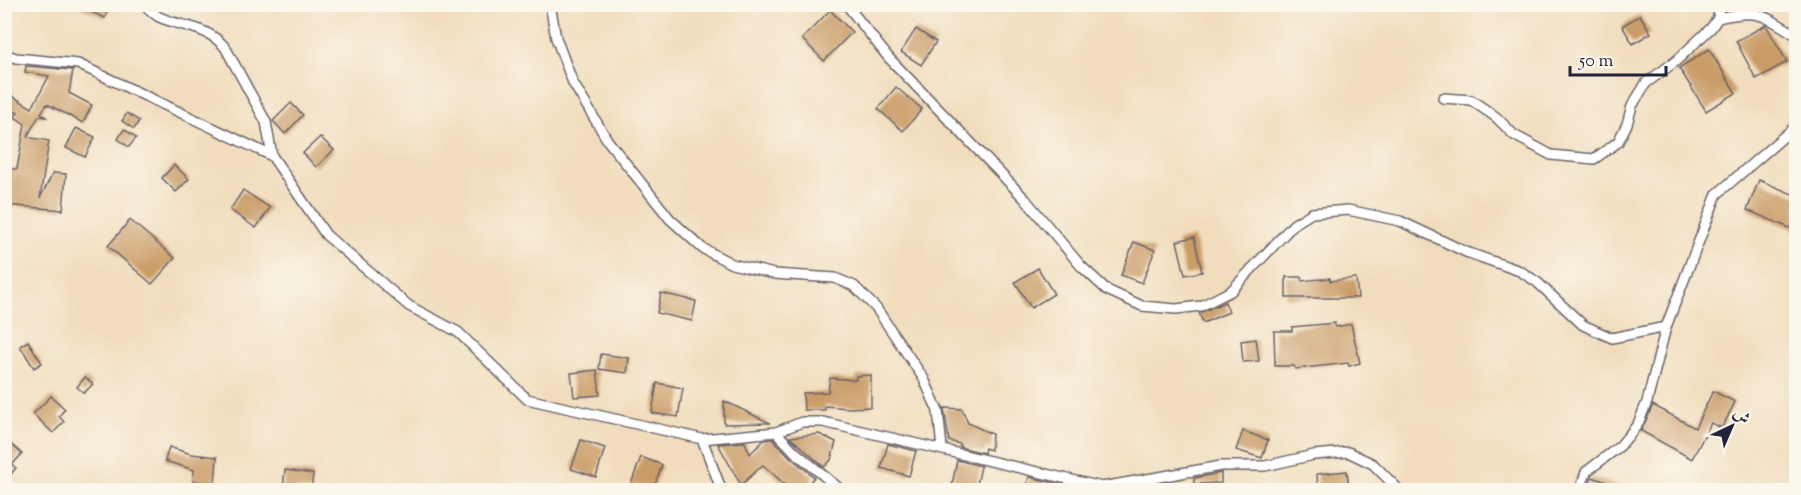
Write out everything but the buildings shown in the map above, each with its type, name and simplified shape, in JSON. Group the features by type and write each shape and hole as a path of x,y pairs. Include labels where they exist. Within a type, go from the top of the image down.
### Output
{"street":[{"path":"144,4 158,16 209,34 225,47 266,122 272,156 326,235 409,306 458,332 527,399 702,439 776,432 802,422 823,422 1102,487 1221,466 1265,466 1348,452 1374,464 1399,490"},
{"path":"550,4 556,38 573,83 608,141 670,219 702,249 732,264 774,274 835,278 854,286 876,308 924,379 938,411 942,448"},
{"path":"846,4 888,57 1024,199 1081,266 1107,290 1142,306 1176,309 1200,306 1231,291 1294,224 1311,213 1348,210 1400,221 1466,252 1520,271 1537,282 1582,326 1612,338 1666,327"},
{"path":"1443,98 1471,100 1496,117 1514,135 1551,155 1594,159 1618,142 1627,124 1632,106 1646,83 1676,61 1711,28 1718,18 1719,4"},
{"path":"1718,18 1742,12 1763,14 1797,35"},
{"path":"4,54 16,58 78,64 272,156"},
{"path":"1580,490 1586,472 1620,446 1638,424 1647,402 1666,327 1717,194 1797,126"},
{"path":"776,432 795,452 841,490"},
{"path":"702,439 720,490"}]}
